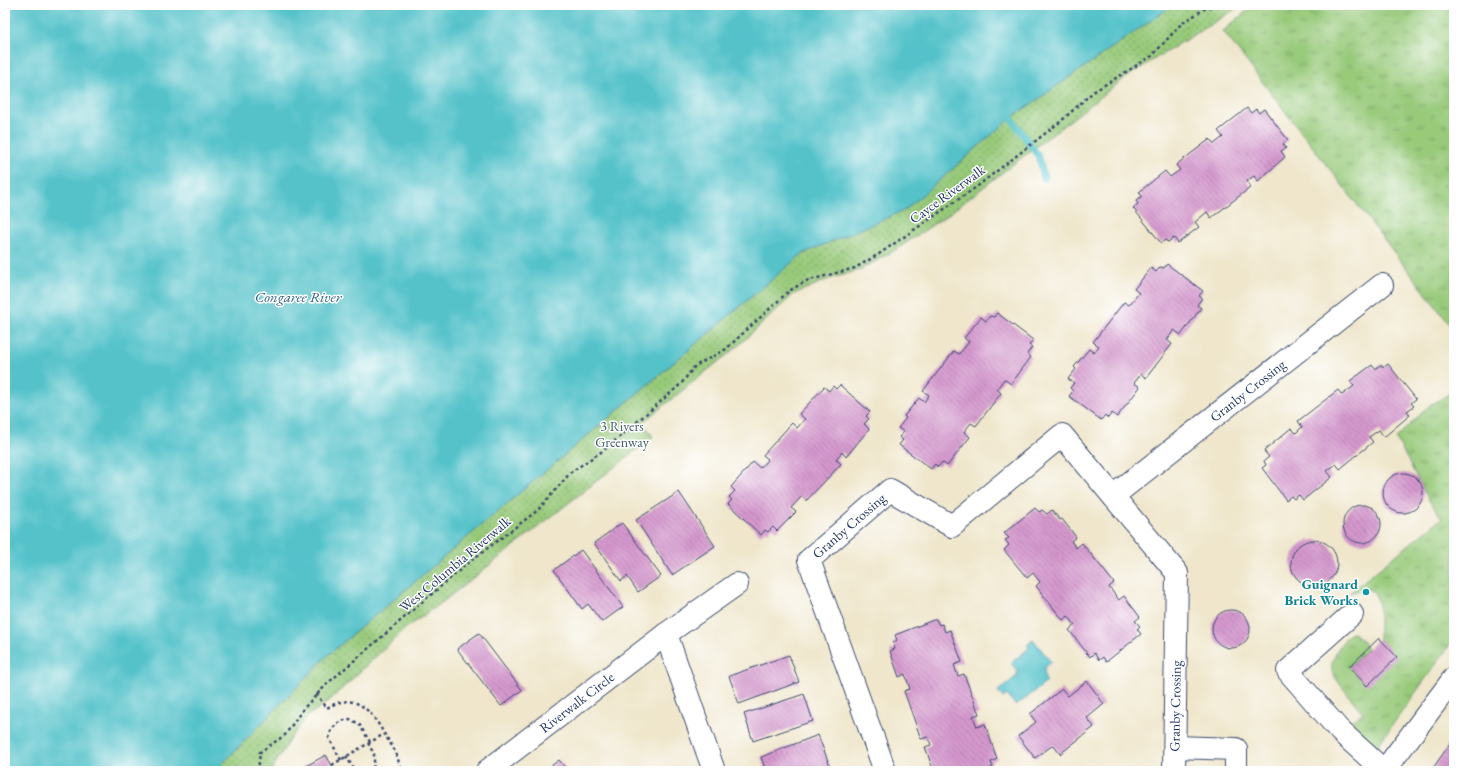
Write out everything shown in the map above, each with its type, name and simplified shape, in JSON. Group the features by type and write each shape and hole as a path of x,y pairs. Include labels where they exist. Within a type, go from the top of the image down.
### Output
{"street":[{"name":"Granby Crossing","path":"1113,496 1382,285"},
{"name":"Granby Crossing","path":"885,771 808,560 890,490 952,526 1062,435 1177,573 1174,771"},
{"name":"Riverwalk Circle","path":"487,771 666,634 737,584"},
{"path":"1352,614 1288,671 1340,731 1384,771 1454,678"},
{"path":"666,634 714,771"},
{"path":"1175,747 1236,750 1236,771"}],"path":[{"name":"Cayce Riverwalk","path":"681,384 695,366 719,353 733,342 796,286 806,281 855,268 879,254 975,188 1060,122 1094,92 1152,56 1181,24 1206,8 1217,5"},
{"name":"West Columbia Riverwalk","path":"258,771 260,752 286,735 303,708 328,683 468,563 538,510 571,472 604,450 681,384"},
{"path":"316,694 327,708 346,702 354,702 364,707 372,714 397,756 401,771"},
{"path":"341,760 329,738 334,727 342,721 350,719 359,724 375,758 374,766 368,771"},
{"path":"332,765 384,734"},
{"path":"346,756 355,771"}],"green space":[{"name":"3 Rivers Greenway","path":"1173,5 1242,5 1129,75 946,216 897,249 860,270 829,279 794,294 738,346 643,422 653,437 440,604 406,628 330,700 308,716 291,737 271,771 215,771 328,655 802,254 905,210 1011,118"},
{"path":"1254,5 1454,5 1454,330 1223,31"},
{"path":"1454,391 1454,639 1378,745 1373,746 1352,728 1351,722 1363,713 1333,674 1333,660 1343,641 1349,634 1353,633 1361,639 1367,649 1349,667 1367,685 1396,657 1379,638 1379,603 1374,592 1368,589 1349,593 1442,518 1430,502 1396,438 1429,406"}],"water":[{"name":"Congaree River","path":"5,5 1173,5 1011,118 905,210 802,254 328,655 215,771 5,771"},
{"path":"1033,639 1051,662 1046,666 1044,671 1044,677 1047,682 1016,706 1007,695 1003,698 998,691 1017,676 1017,670 1011,663 1029,648 1027,645"}],"building":[{"path":"1247,108 1251,113 1256,109 1259,113 1264,109 1288,140 1283,144 1286,148 1281,151 1285,157 1258,181 1254,176 1247,181 1251,187 1211,218 1207,212 1195,222 1199,227 1178,243 1174,238 1168,242 1165,240 1161,243 1133,208 1138,204 1136,201 1142,196 1139,192 1165,171 1170,177 1180,170 1176,165 1210,139 1214,144 1223,137 1218,131"},
{"path":"1167,264 1203,291 1199,296 1202,298 1197,305 1201,308 1181,335 1174,330 1167,340 1172,344 1146,378 1141,374 1134,383 1140,387 1117,417 1112,413 1108,418 1105,415 1101,420 1069,396 1073,391 1070,388 1074,383 1068,379 1076,369 1074,367 1089,349 1094,353 1099,346 1093,342 1124,302 1129,305 1139,293 1134,289 1151,268 1156,272 1160,267 1164,268"},
{"path":"997,313 1033,340 1029,345 1032,347 1027,354 1031,357 1011,384 1004,379 997,389 1001,393 976,426 971,423 964,432 970,437 947,466 942,462 938,467 935,464 931,469 899,445 903,440 899,437 904,432 898,428 906,418 904,416 919,398 924,402 929,395 923,391 954,351 959,354 969,342 964,338 981,317 986,321 990,316 994,317"},
{"path":"1388,364 1416,399 1411,403 1414,406 1407,411 1410,415 1384,437 1379,430 1369,437 1373,442 1340,469 1336,464 1327,471 1332,477 1303,500 1299,495 1294,499 1291,496 1286,500 1262,468 1266,465 1264,461 1269,457 1264,451 1291,428 1296,433 1302,427 1298,421 1338,390 1342,395 1354,386 1350,381 1372,365 1375,369 1380,365 1384,367"},
{"path":"840,385 870,412 866,416 869,419 864,424 869,429 846,457 842,452 836,459 841,464 806,501 802,496 791,508 796,512 777,531 773,527 768,532 765,530 761,535 728,504 732,500 729,497 735,491 731,487 753,462 760,468 768,459 763,455 792,423 797,428 805,419 799,414 824,387 829,391 833,386 836,389"},
{"path":"1403,473 1411,475 1417,479 1421,485 1423,493 1421,501 1417,507 1411,511 1403,513 1395,511 1389,507 1385,501 1383,493 1385,485 1389,479 1395,475"},
{"path":"679,492 715,546 672,575 636,520"},
{"path":"1362,505 1372,508 1378,514 1381,524 1378,534 1372,540 1362,543 1352,540 1346,534 1343,524 1346,514 1352,508"},
{"path":"1035,508 1039,512 1042,510 1047,514 1052,510 1060,520 1062,519 1076,537 1071,541 1076,548 1082,543 1114,583 1109,587 1119,600 1124,596 1140,617 1135,621 1140,626 1137,629 1141,634 1106,662 1103,657 1099,660 1094,653 1090,657 1069,630 1075,625 1068,616 1063,620 1036,586 1040,582 1033,573 1027,578 1004,550 1009,545 1005,540 1009,538 1004,533"},
{"path":"622,523 661,576 638,592 627,576 621,581 594,543"},
{"path":"1319,540 1331,546 1336,554 1336,572 1331,580 1323,585 1309,586 1297,580 1292,572 1291,558 1297,546 1305,541"},
{"path":"581,550 623,607 602,622 588,604 582,609 554,570"},
{"path":"1227,610 1235,610 1242,613 1247,618 1250,629 1247,640 1242,645 1235,648 1227,648 1220,645 1215,640 1212,633 1212,625 1215,618 1220,613"},
{"path":"936,619 939,625 942,624 945,632 950,630 962,662 954,665 958,676 964,674 979,714 973,716 977,727 985,724 997,759 991,762 993,767 989,769 990,771 935,771 925,747 931,745 928,737 921,739 904,691 910,689 905,674 899,677 890,651 895,649 893,643 897,640 895,635"},
{"path":"479,633 522,690 501,706 457,649"},
{"path":"1379,638 1397,657 1367,686 1349,667"},
{"path":"789,655 799,682 739,704 729,676"},
{"path":"1087,681 1104,704 1087,718 1094,727 1060,754 1053,745 1035,758 1018,736 1036,722 1030,714 1062,689 1068,696"},
{"path":"804,694 813,721 753,741 744,714"},
{"path":"818,735 830,766 816,771 766,771 761,757"},
{"path":"1454,738 1454,771 1431,771"},
{"path":"326,755 335,771 306,771 304,767"},
{"path":"559,760 568,771 544,771"}],"waterway":[{"path":"1011,118 1039,157 1044,178"}],"place":[{"name":"Guignard Brick Works","path":"1366,592"}]}
